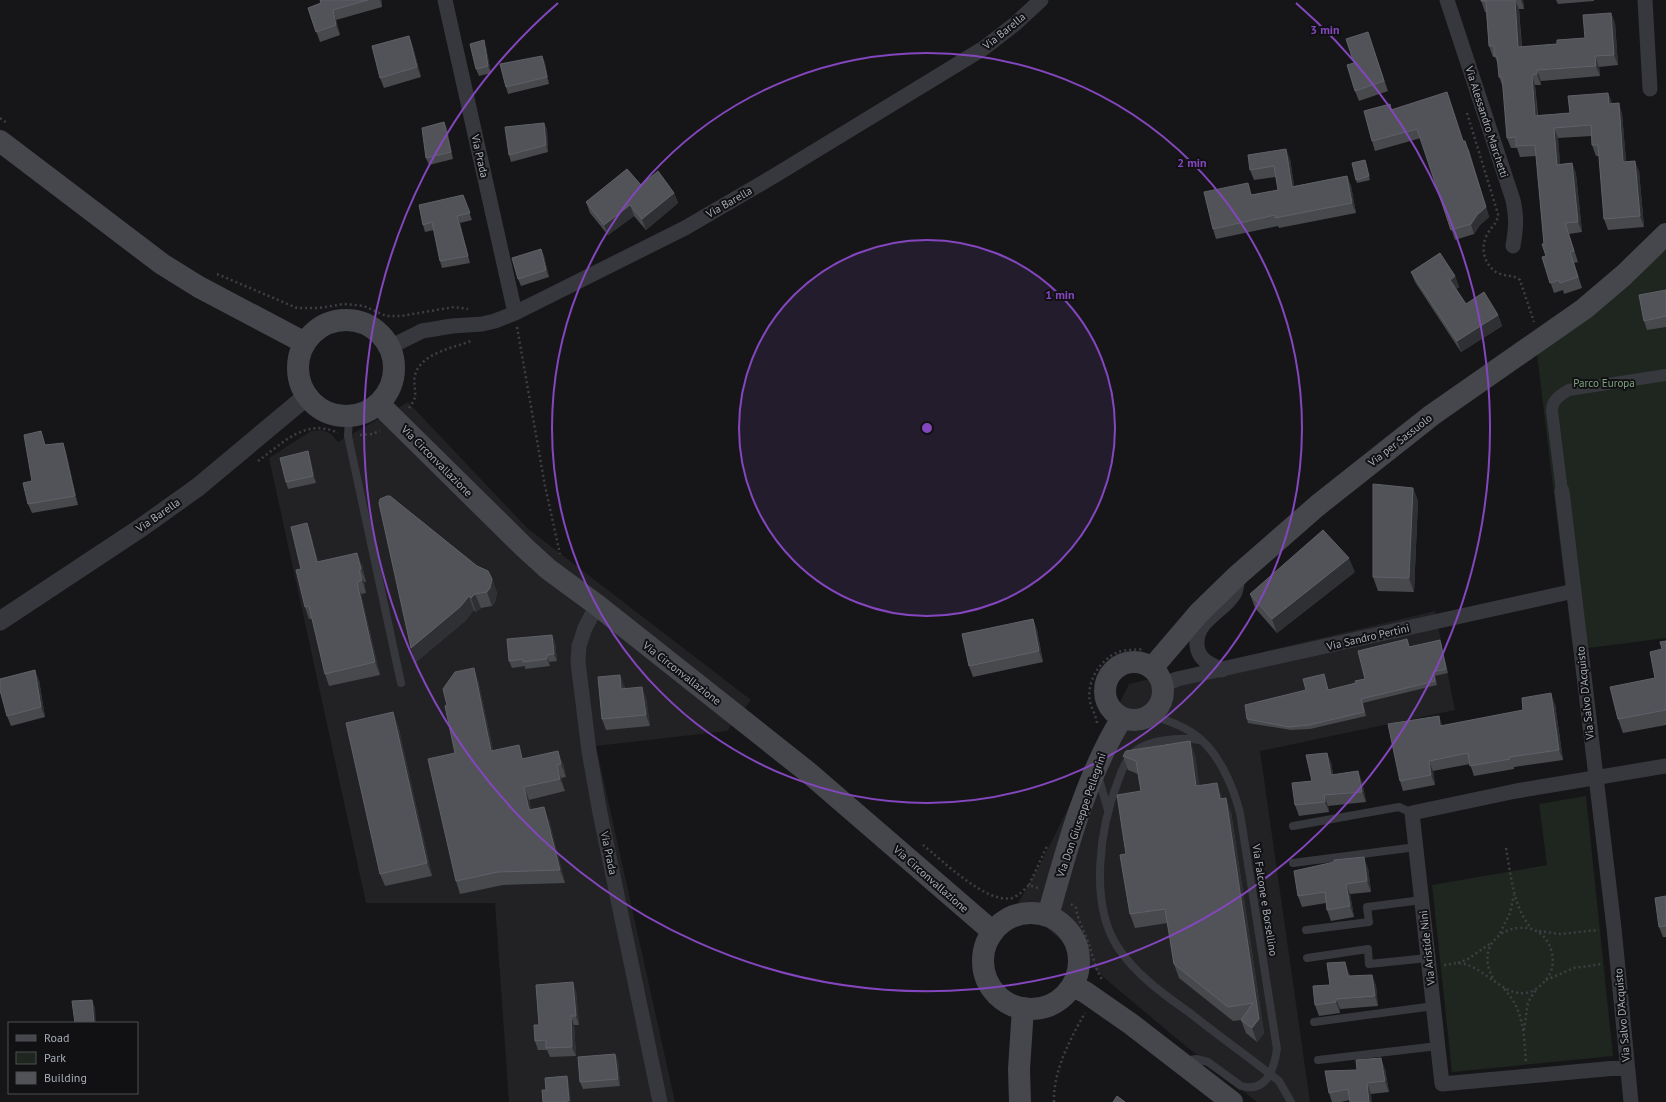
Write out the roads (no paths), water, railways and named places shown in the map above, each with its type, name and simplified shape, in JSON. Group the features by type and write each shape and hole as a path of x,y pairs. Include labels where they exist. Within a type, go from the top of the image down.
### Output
{"main road":[{"path":"6,134 162,264 199,287 305,344"},
{"name":"Via per Sassuolo","path":"1153,667 1199,613 1238,575 1317,506 1403,437 1479,381 1584,309 1624,275 1666,234"},
{"path":"341,320 356,321 370,326 381,335 390,347 394,359 395,372 392,384 387,395 379,404 365,413 349,417 337,416 325,412 315,405 301,386 298,376 299,359 305,344 314,332 327,324 341,320"},
{"name":"Via Circonvallazione","path":"379,404 548,569 597,605 809,773 993,932"},
{"path":"1128,662 1153,667 1163,693 1162,702 1158,709 1151,715 1137,721 1122,718 1109,708 1104,692 1109,676 1114,670 1128,662"},
{"name":"Via Don Giuseppe Pellegrini","path":"1048,916 1071,837 1096,770 1106,745 1122,718"},
{"path":"1036,913 1048,916 1060,923 1070,933 1076,945 1079,959 1078,973 1072,986 1065,995 1046,1007 1035,1009 1010,1004 999,996 990,985 985,972 983,958 986,945 993,932 1001,924 1012,917 1036,913"},
{"path":"1072,986 1094,998 1131,1024 1232,1102"},
{"path":"1020,1102 1019,1069 1024,1008"}],"street":[{"name":"Via Prada","path":"446,0 515,313"},
{"name":"Via Barella","path":"390,347 422,331 452,326 482,324 515,313 685,228 984,48 1015,24 1041,0"},
{"name":"Via Alessandro Marchetti","path":"1447,0 1512,200 1516,215 1516,228 1513,246"},
{"path":"1645,0 1650,90"},
{"name":"Via Salvo D'Acquisto","path":"1631,1102 1626,1067 1614,928 1595,778 1552,405 1559,396 1569,390 1666,374"},
{"name":"Via Barella","path":"0,621 142,528 198,487 307,396"},
{"path":"1222,670 1202,659 1199,654 1197,640 1198,633 1205,623 1233,595 1238,575"},
{"name":"Via Sandro Pertini","path":"1153,667 1177,679 1574,591"},
{"name":"Via Prada","path":"597,605 585,628 579,646 578,662 589,751 600,813 660,1102"},
{"path":"1412,813 1516,791 1666,766"},
{"name":"Via Aristide Nini","path":"1412,813 1442,1084 1626,1067"}],"lane":[{"path":"349,417 348,436 401,683"},
{"name":"Via Falcone e Borsellino","path":"1151,715 1171,722 1192,733 1200,740 1220,764 1227,775 1237,798 1277,1049 1275,1065 1271,1074"},
{"path":"1200,740 1174,738 1138,749 1125,764 1108,810 1102,841 1100,865 1101,888 1108,926 1116,944 1130,964 1158,990 1271,1074 1281,1084 1290,1102"},
{"path":"1096,770 1108,810"},
{"path":"1293,826 1399,807 1412,813"},
{"path":"1293,863 1416,847"},
{"path":"1306,930 1369,922 1367,906 1422,900"},
{"path":"1307,958 1368,949 1369,964 1429,962"},
{"path":"1314,1022 1434,1006"},
{"path":"1318,1060 1438,1046"},
{"path":"1180,1062 1196,1059 1208,1062 1241,1086 1247,1088 1262,1083 1271,1074"}],"park label":[{"name":"Parco Europa","path":"1604,383"}]}
